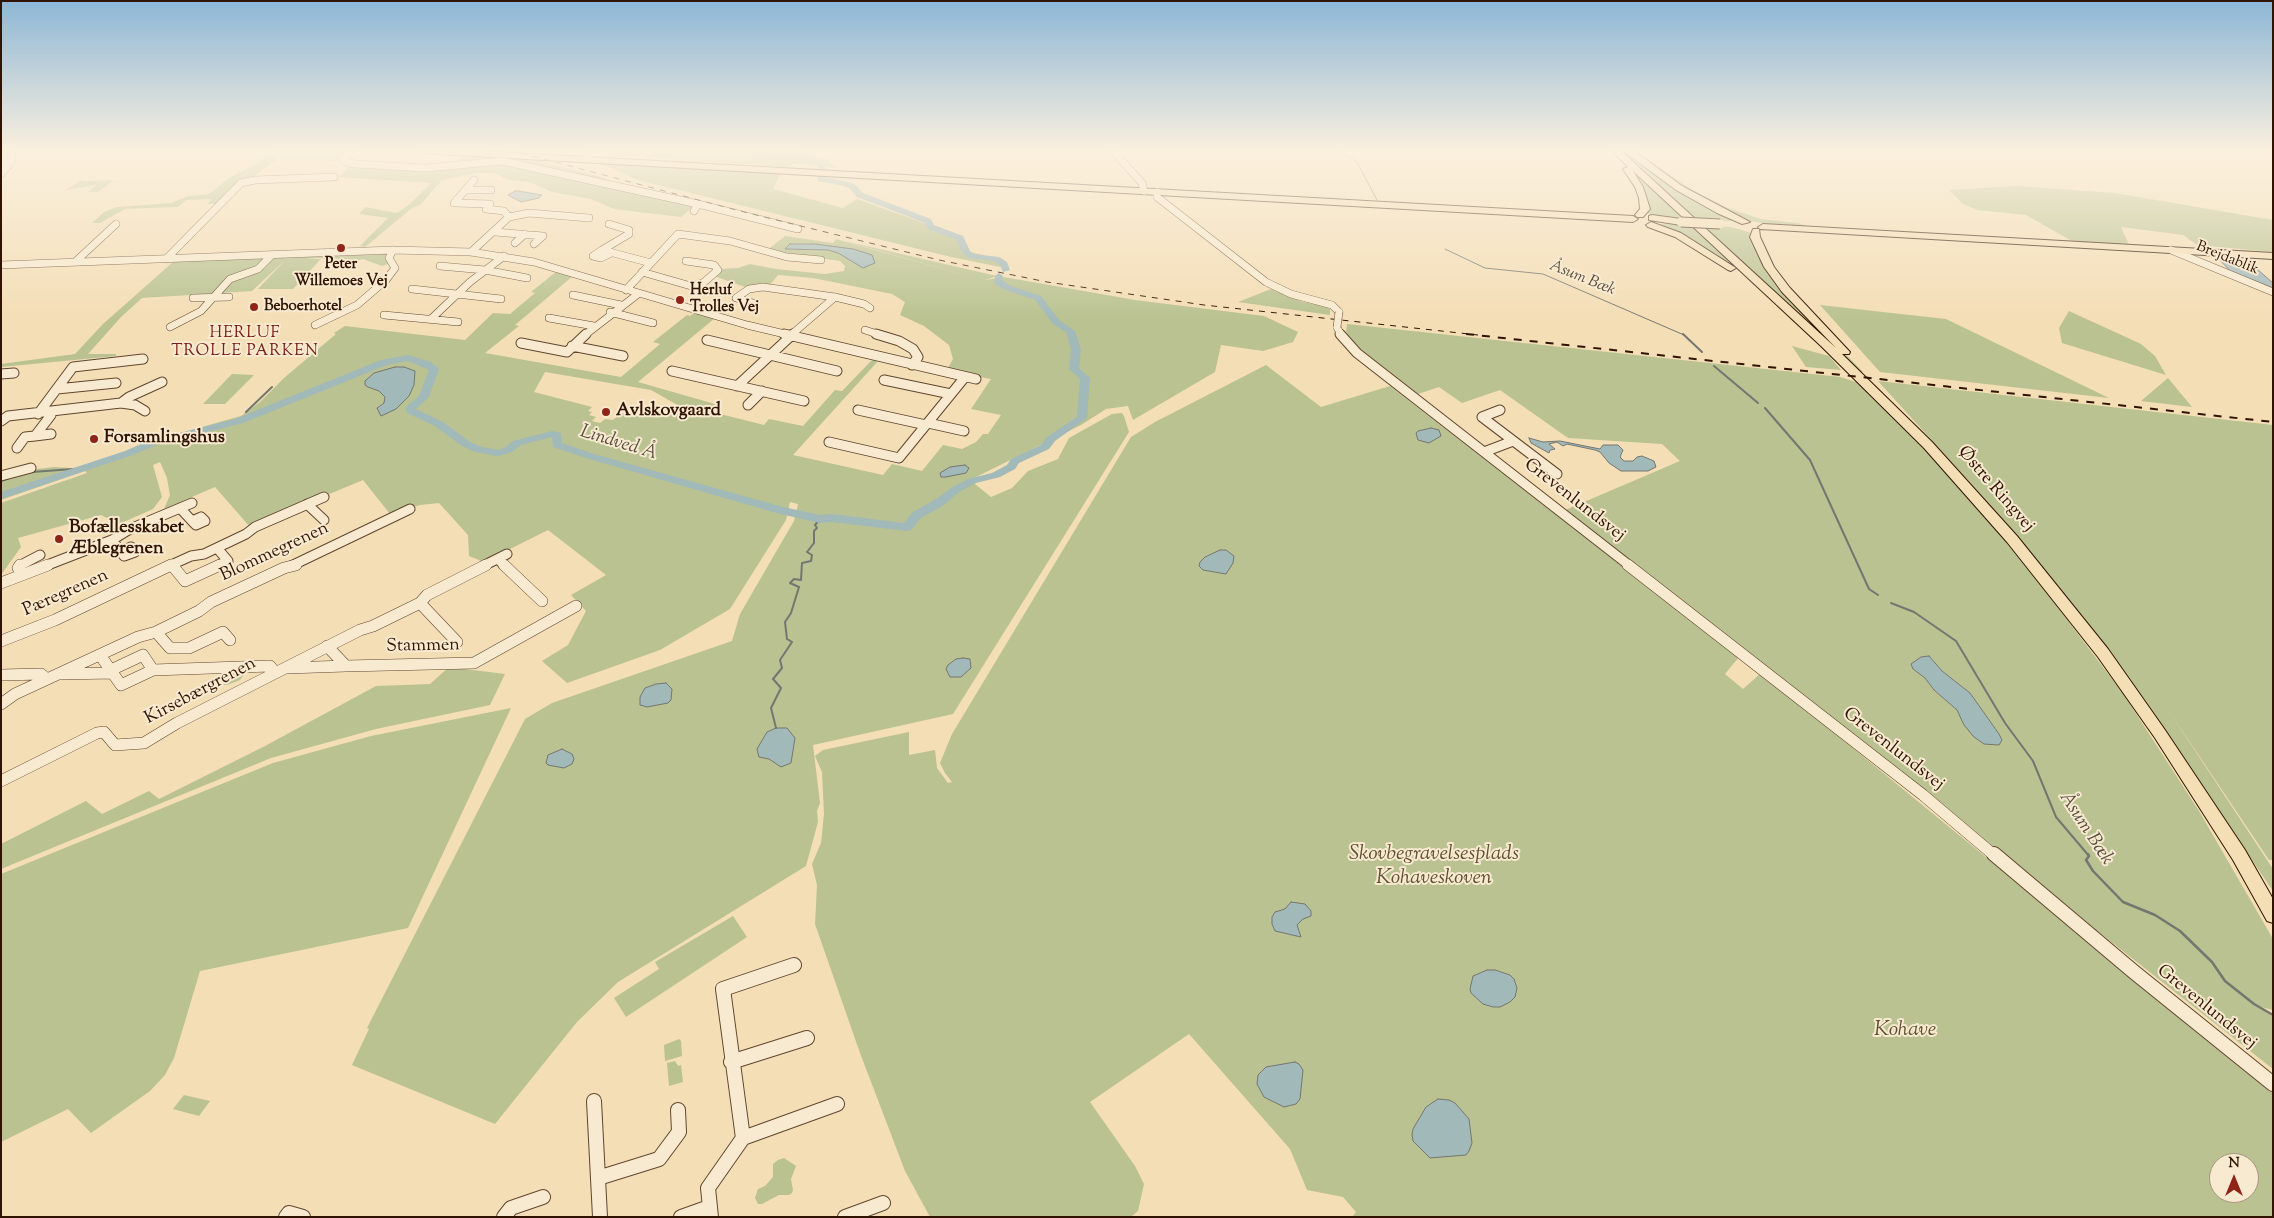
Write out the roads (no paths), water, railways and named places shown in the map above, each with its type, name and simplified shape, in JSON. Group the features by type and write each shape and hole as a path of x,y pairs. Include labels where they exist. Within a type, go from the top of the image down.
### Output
{"main road":[{"path":"1442,207 1637,217 1653,222 1717,258 1752,283 1824,344"},
{"path":"1637,217 1645,209 1644,207"},
{"name":"Østre Ringvej","path":"1676,207 1824,344 1928,445 2052,587 2103,653 2160,734 2239,855 2273,916"},
{"path":"1711,207 1743,224 1759,229 2273,256"},
{"path":"1653,222 1743,224"},
{"path":"1759,229 1755,237 1769,267 1786,290 1905,413 1964,484"},
{"path":"2239,855 2273,901"}],"street":[{"path":"166,259 217,207"},
{"path":"488,207 486,209 498,208 506,212 509,217"},
{"path":"694,211 696,207"},
{"path":"709,207 798,229"},
{"name":"Grevenlundsvej","path":"1170,207 1266,282 1291,294 1332,305 1339,312 1337,327 1343,339 1357,353 1923,794 2134,972 2273,1084"},
{"path":"471,252 495,232 509,217 529,213 589,218"},
{"path":"75,262 116,224"},
{"path":"610,224 629,230 629,234 602,250 651,263"},
{"path":"495,232 544,236 534,244"},
{"path":"515,242 525,234"},
{"path":"626,290 678,234 730,242 787,257 821,260"},
{"path":"1,265 393,250 471,252 504,256 550,267 638,294 789,336 976,379"},
{"path":"315,325 357,305 386,280 395,270 389,258 393,250"},
{"name":"Brejdablik","path":"2171,250 2273,292"},
{"path":"170,326 196,315 215,298 230,279 258,268 272,255"},
{"path":"431,320 456,294 504,256"},
{"path":"642,272 691,286 703,283 718,270 714,265 686,261"},
{"path":"440,266 484,270 527,278"},
{"path":"754,303 736,298 749,289 759,287 835,297 864,304 870,308"},
{"path":"412,289 501,299"},
{"path":"521,343 567,352 610,312 638,294"},
{"path":"573,295 621,305"},
{"path":"193,298 229,297"},
{"path":"737,386 768,355 835,297"},
{"path":"610,312 653,323"},
{"path":"384,314 458,322"},
{"path":"549,318 594,326"},
{"path":"865,330 909,346 918,357 912,365"},
{"path":"707,340 838,370"},
{"path":"572,346 623,356"},
{"path":"35,416 73,366 143,359"},
{"path":"672,371 804,401"},
{"path":"1,374 14,373"},
{"path":"829,442 899,458 965,377"},
{"path":"884,380 951,394"},
{"path":"121,403 129,397 162,382"},
{"path":"56,389 116,383"},
{"path":"748,405 762,392"},
{"path":"35,416 121,403 135,405 145,411"},
{"path":"858,410 964,431"},
{"name":"Grevenlundsvej","path":"1500,410 1482,417 1557,474"},
{"path":"1,420 8,416 81,412"},
{"path":"36,436 51,415"},
{"path":"17,448 26,437 50,434"},
{"name":"Grevenlundsvej","path":"1484,452 1513,441"},
{"path":"1,476 31,468"},
{"name":"Pæregrenen","path":"1,641 56,620 88,605 98,598 172,565 216,548 246,534 255,527 324,497"},
{"path":"1,583 112,540 130,529 192,502"},
{"path":"308,504 324,520"},
{"path":"180,508 192,521"},
{"name":"Blommegrenen","path":"1,704 15,694 138,637 156,632 200,611 211,602 284,568 299,564 410,510"},
{"path":"112,540 121,552"},
{"path":"172,565 186,581 228,561 216,548"},
{"path":"23,574 18,568 20,565 40,555"},
{"name":"Kirsebærgrenen","path":"1,781 97,733 104,732 115,746 144,743 177,723 327,646 420,603 427,595 502,557 542,601"},
{"path":"420,603 458,642"},
{"name":"Stammen","path":"112,672 121,685 153,670 270,666 280,670 346,666 474,663 576,606"},
{"path":"156,632 170,648 189,648 223,632 230,640"},
{"path":"327,646 346,666"},
{"path":"100,655 112,672"},
{"name":"Stammen","path":"1,675 41,674 52,677 112,672 143,655 153,670"},
{"path":"743,1138 731,1062 723,988 794,966"},
{"path":"731,1062 807,1038"},
{"path":"594,1101 600,1217"},
{"path":"680,1217 710,1212 708,1188 743,1138 837,1104"},
{"path":"598,1178 659,1159 679,1132 678,1110"},
{"path":"504,1217 511,1208 544,1197"},
{"path":"845,1217 883,1203"},
{"path":"286,1217 289,1213 304,1217"}],"water":[{"path":"790,244 815,244 853,249 872,255 875,263 863,268 838,253 828,250 785,249"},
{"path":"2218,258 2248,261 2273,283 2273,289 2231,272"},
{"path":"395,367 404,367 415,371 414,385 409,396 396,409 381,416 377,408 384,403 385,397 379,391 365,385 365,381 374,373"},
{"path":"1431,428 1439,430 1441,436 1429,443 1418,440 1416,433 1418,431"},
{"path":"1529,438 1543,442 1560,441 1600,449 1603,445 1618,445 1623,450 1620,457 1624,461 1633,461 1637,457 1642,456 1654,461 1656,467 1648,471 1621,471 1609,463 1600,452 1595,450 1567,444 1563,446 1557,442 1549,444 1555,449 1550,450 1549,453 1531,443"},
{"path":"965,465 969,468 966,473 941,477 940,473 950,467"},
{"path":"1220,550 1226,550 1234,556 1233,563 1226,574 1203,570 1199,566 1205,557"},
{"path":"1929,656 1942,671 1970,693 1999,734 2002,740 1999,745 1984,744 1974,737 1964,725 1957,710 1934,690 1925,678 1913,669 1911,664 1921,657"},
{"path":"956,659 970,659 971,668 961,677 950,677 946,669 948,665"},
{"path":"666,683 672,689 671,700 668,703 647,707 640,705 640,697 645,688"},
{"path":"776,728 787,728 795,738 791,763 781,767 769,759 759,757 757,749 767,732"},
{"path":"562,749 572,754 574,759 572,764 564,768 546,763 548,755"},
{"path":"1291,902 1305,904 1311,911 1311,916 1303,919 1297,925 1301,937 1275,931 1272,924 1272,917 1275,912 1285,909"},
{"path":"1487,970 1495,970 1510,975 1514,979 1517,988 1515,997 1510,1002 1500,1007 1493,1007 1483,1004 1471,993 1473,976"},
{"path":"1295,1062 1303,1070 1300,1099 1296,1104 1284,1107 1264,1097 1257,1084 1258,1075 1266,1067"},
{"path":"1438,1099 1449,1100 1455,1103 1469,1119 1472,1143 1466,1155 1430,1158 1413,1141 1413,1129 1426,1107"}],"waterway":[{"name":"Lindved Å","path":"891,207 928,221 931,227 960,238 966,252 971,256 996,259 1004,264 1006,270"},
{"name":"Åsum Bæk","path":"1445,249 1485,268 1543,274 1684,335"},
{"name":"Lindved Å","path":"1,496 129,453 152,443 239,421 385,362 408,358 427,364 434,369 424,397 410,408 411,411 439,424 466,444 479,450 498,453 508,450 517,443 552,434 557,435 557,445 780,510 820,519 832,518 907,527 917,515 940,502 955,490 972,481 996,475 1011,467 1015,461 1045,447 1051,439 1082,418 1085,378 1074,369 1076,349 1070,331 1056,322 1038,298 1006,287 997,281 999,276"},
{"name":"Åsum Bæk","path":"1683,334 1702,352"},
{"name":"Åsum Bæk","path":"1714,366 1758,403"},
{"path":"246,412 272,387"},
{"name":"Åsum Bæk","path":"1765,408 1810,460 1869,589 1878,595"},
{"name":"Lindved Å","path":"32,472 87,468"},
{"name":"Lindved Å","path":"1,481 9,478"},
{"path":"776,728 771,708 781,688 773,679 782,668 780,660 792,642 787,639 785,622 791,613 799,587 790,583 794,579 801,580 802,563 811,561 812,555 807,552 814,543 814,531 817,528 815,525 820,519"},
{"name":"Åsum Bæk","path":"1891,603 1914,612 1956,641 2005,723 2033,761 2056,817 2089,856"},
{"name":"Åsum Bæk","path":"2089,856 2086,860 2093,871 2123,902 2155,915 2180,931 2212,962 2225,981 2254,1004 2273,1015"}],"railway":[{"path":"724,207 939,260 1047,282 1204,305 1478,335"},
{"path":"1466,334 2273,422"}],"place":[{"name":"Peter Willemoes Vej","path":"341,248"},
{"name":"Herluf Trolles Vej","path":"680,300"},
{"name":"Beboerhotel","path":"254,307"},
{"name":"Avlskovgaard","path":"606,412"},
{"name":"Forsamlingshus","path":"94,439"},
{"name":"Bofællesskabet Æblegrenen","path":"59,539"}],"district":[{"name":"HERLUF TROLLE PARKEN","path":"245,343"}],"park label":[{"name":"Skovbegravelsesplads Kohaveskoven","path":"1434,867"},
{"name":"Kohave","path":"1905,1031"}]}
